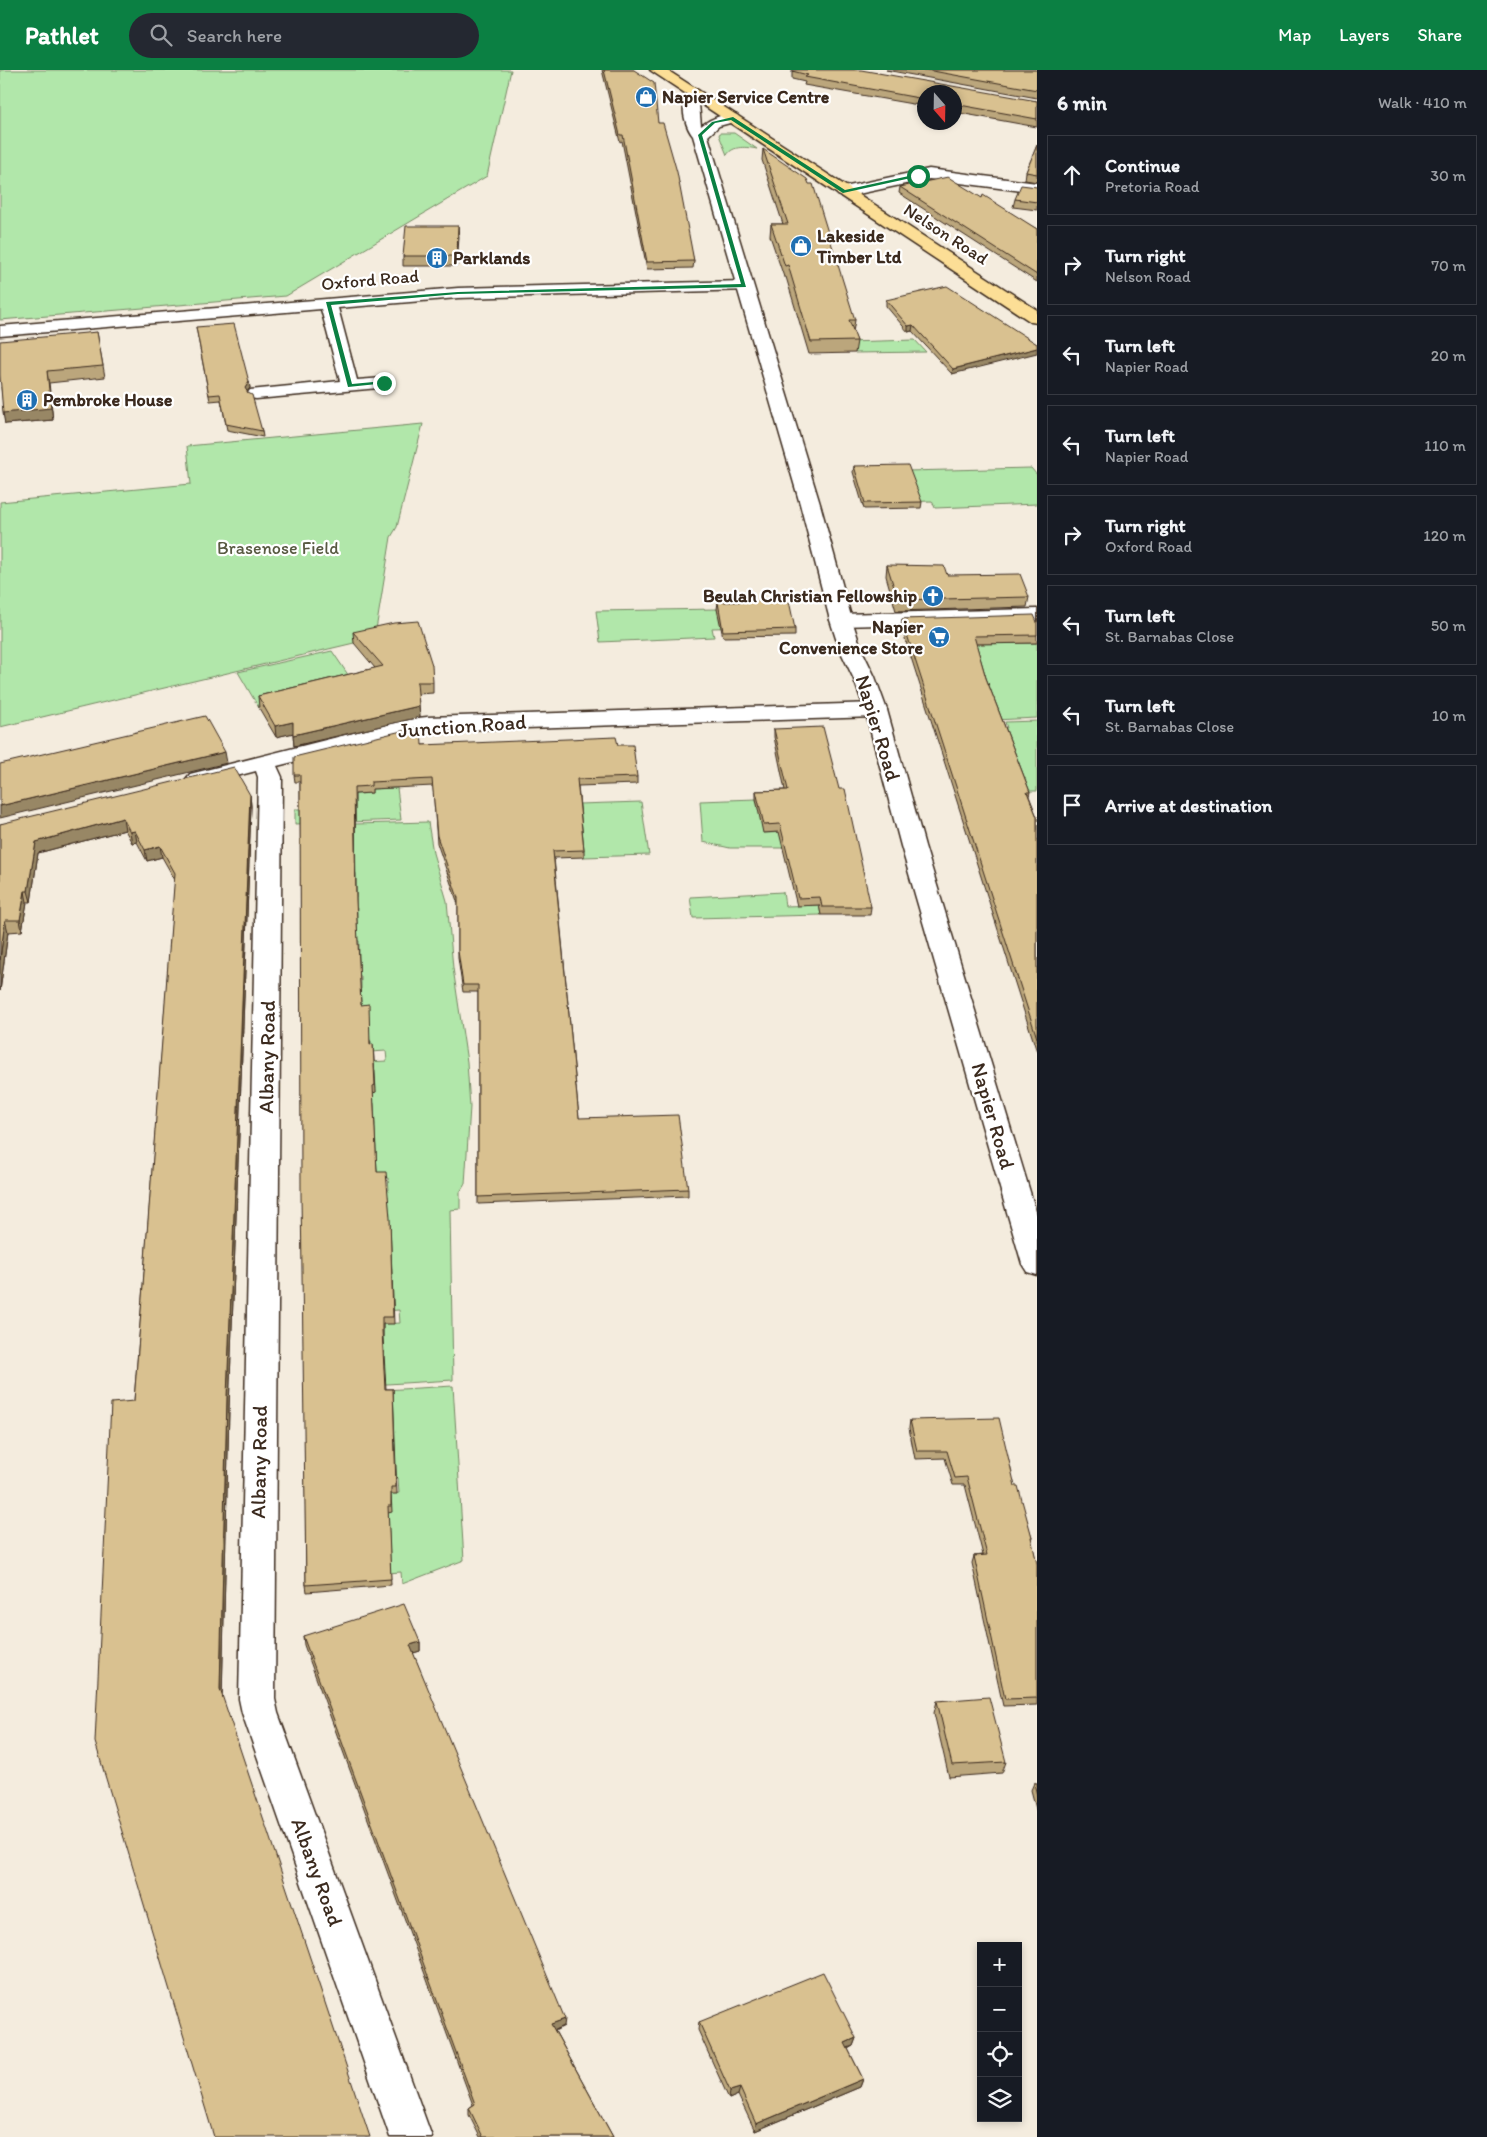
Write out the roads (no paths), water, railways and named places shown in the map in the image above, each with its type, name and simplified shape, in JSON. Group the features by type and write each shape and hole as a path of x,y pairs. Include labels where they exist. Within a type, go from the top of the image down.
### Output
{"main road":[{"name":"Nelson Road","path":"657,70 1037,318"}],"street":[{"name":"Napier Road","path":"701,99 692,102 694,130 700,135 810,504 841,620 850,648 864,677 876,710 913,846 1037,1264"},
{"path":"700,135 712,124 732,118"},
{"path":"844,192 929,174 1037,188"},
{"name":"Oxford Road","path":"0,331 458,293 744,286"},
{"path":"328,303 350,386"},
{"path":"256,394 384,383"},
{"path":"841,620 1037,615"},
{"name":"Junction Road","path":"178,784 409,726 426,724 876,710"},
{"name":"Albany Road","path":"264,762 269,771 270,786 257,1699 260,1713 410,2137"}],"place":[{"name":"Napier Service Centre","path":"646,97"},
{"name":"Lakeside Timber Ltd","path":"801,246"},
{"name":"Parklands","path":"437,258"},
{"name":"Pembroke House","path":"27,400"},
{"name":"Beulah Christian Fellowship","path":"933,596"},
{"name":"Napier Convenience Store","path":"939,637"}],"park label":[{"name":"Brasenose Field","path":"278,548"}]}
